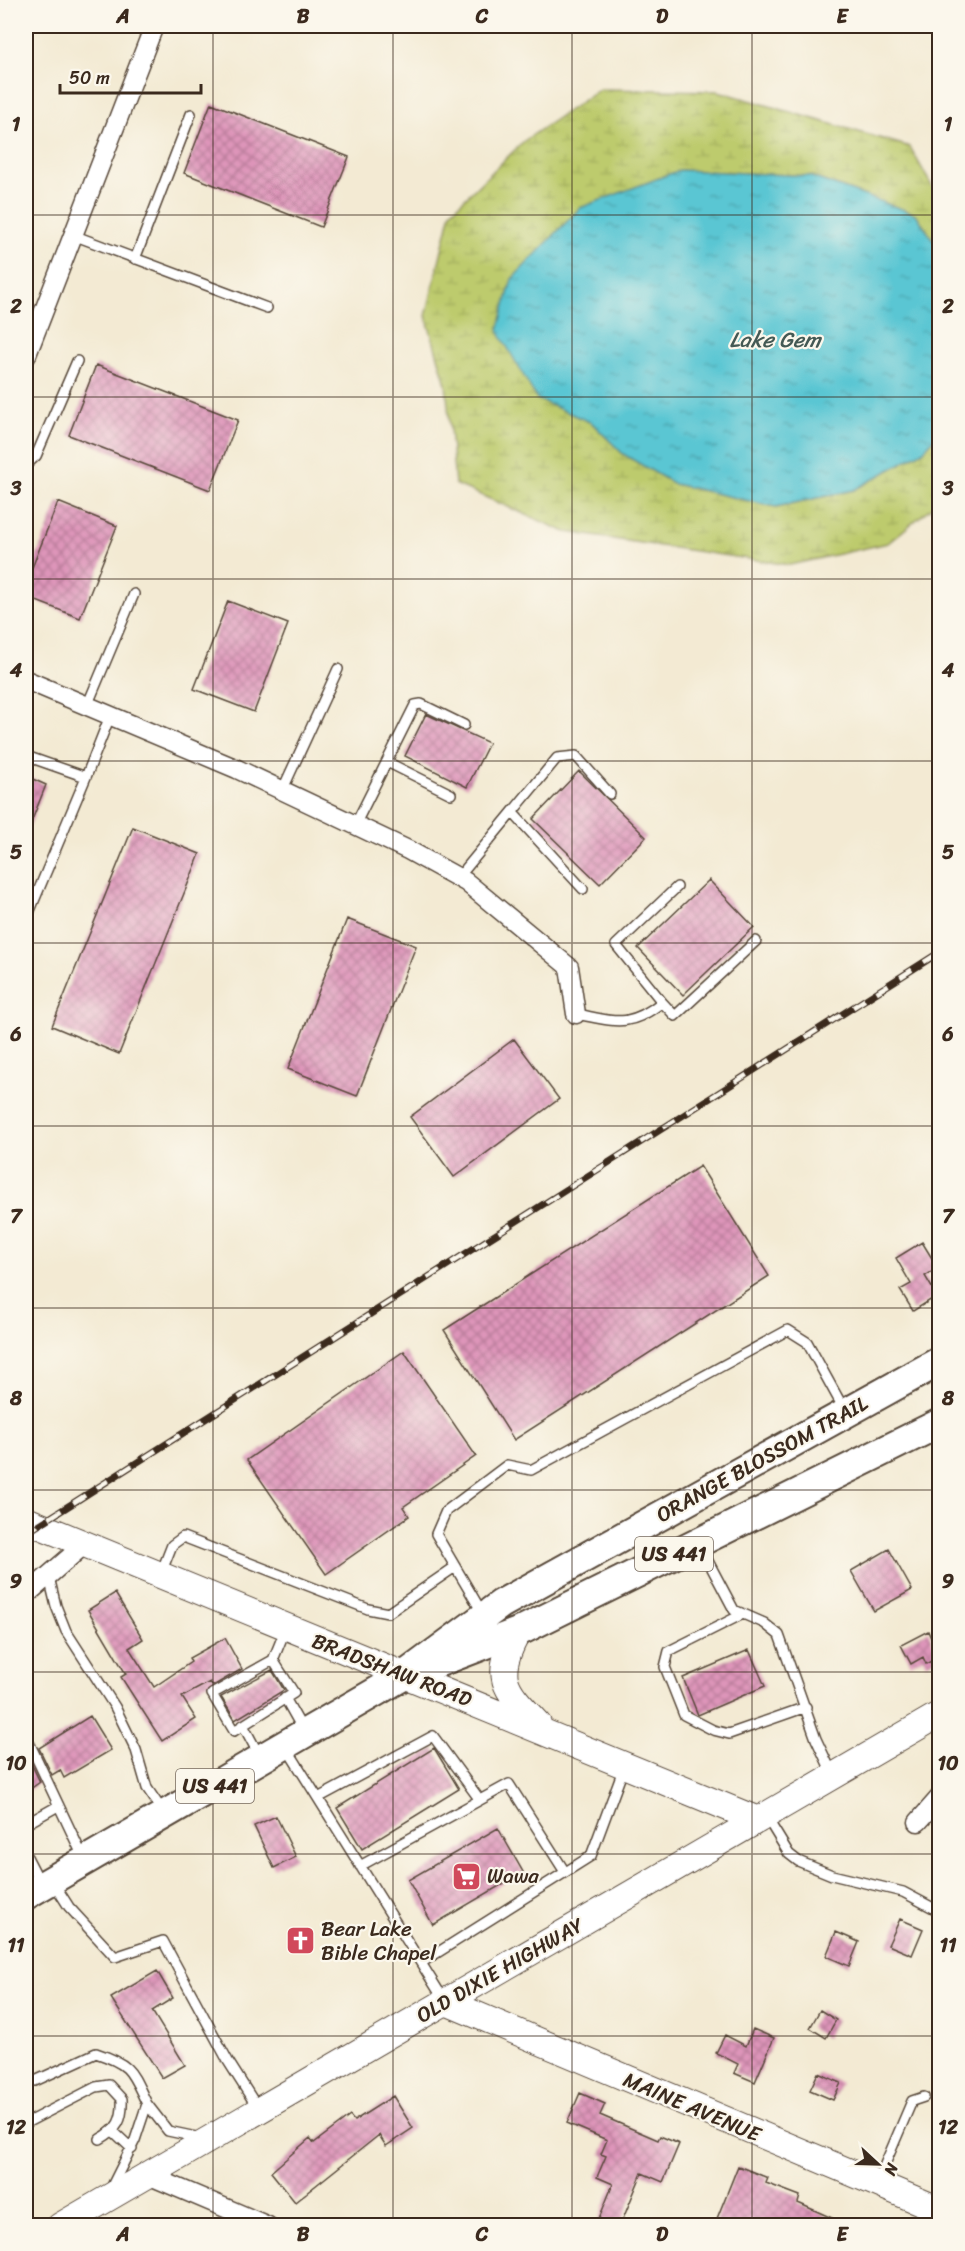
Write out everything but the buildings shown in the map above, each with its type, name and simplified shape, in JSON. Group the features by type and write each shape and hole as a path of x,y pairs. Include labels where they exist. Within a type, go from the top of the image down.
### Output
{"main road":[{"name":"ORANGE BLOSSOM TRAIL","path":"40,1887 405,1675 501,1604 939,1360"},
{"name":"ORANGE BLOSSOM TRAIL","path":"405,1675 518,1632 939,1423"}],"street":[{"path":"26,357 154,26"},
{"path":"26,680 282,791 355,825 458,878 537,937 569,967 576,1014"},
{"name":"BRADSHAW ROAD","path":"26,1520 286,1628 762,1818"},
{"path":"26,1594 49,1577 85,1544"},
{"path":"518,1632 506,1652 502,1674 513,1698 545,1731"},
{"name":"OLD DIXIE HIGHWAY","path":"60,2226 939,1714"},
{"path":"918,1822 939,1797"},
{"name":"MAINE AVENUE","path":"446,2002 939,2210"},
{"path":"148,2175 268,2226"}],"lane":[{"path":"135,259 191,114"},
{"path":"73,235 267,308"},
{"path":"26,465 36,456 77,361"},
{"path":"87,706 134,594"},
{"path":"282,791 338,669"},
{"path":"355,825 415,705 421,704 464,725"},
{"path":"26,920 110,716"},
{"path":"26,756 86,777"},
{"path":"458,878 557,758 576,756 610,794"},
{"path":"387,762 451,794"},
{"path":"513,813 583,889"},
{"path":"677,887 616,945 675,1016 756,941"},
{"path":"576,1014 623,1022 647,1014 662,1002"},
{"path":"484,1616 436,1534 446,1512 507,1465 531,1470 788,1330 807,1342 846,1413"},
{"path":"160,1575 172,1545 183,1537 368,1609 388,1613 455,1567"},
{"path":"698,1542 730,1604 741,1615 764,1623 779,1635 833,1776"},
{"path":"49,1577 56,1606 66,1631 115,1707 136,1750 147,1788 165,1815"},
{"path":"741,1615 669,1651 665,1667 684,1715 712,1730 729,1734 806,1707"},
{"path":"273,1659 294,1693 251,1715 234,1731 212,1694 235,1687 273,1659 286,1628"},
{"path":"284,1746 285,1698"},
{"path":"243,1725 284,1746 446,2002"},
{"path":"26,1736 85,1861"},
{"path":"318,1798 433,1736 480,1800"},
{"path":"421,1963 591,1856 625,1764"},
{"path":"360,1866 509,1785 565,1872"},
{"path":"26,1824 58,1806"},
{"path":"762,1818 789,1854 798,1861 832,1875 903,1892 937,1910"},
{"path":"26,1855 40,1887 69,1907 115,1958 163,1941 228,2061 259,2110"},
{"path":"26,2080 35,2081 96,2053 120,2061 132,2074 147,2104 168,2131 209,2139"},
{"path":"26,2123 101,2084 109,2085 122,2100 123,2117 114,2132 100,2139"},
{"path":"876,2184 912,2101 924,2097"},
{"path":"103,2201 132,2149 147,2104"},
{"path":"114,2132 132,2149"}],"green space":[{"path":"600,89 718,91 910,147 939,199 939,249 916,214 810,176 680,170 537,399 592,423 623,454 674,484 776,507 854,490 923,451 939,433 939,501 888,543 790,565 566,532 455,484 446,384 426,316 451,212 524,141"}],"water":[{"name":"Lake Gem","path":"680,170 809,176 916,214 939,249 939,433 923,451 854,490 776,507 674,484 623,454 592,423 537,399 498,331 512,279 580,208"}],"railway":[{"path":"26,1533 940,952"}],"place":[{"name":"Wawa","path":"466,1876"},
{"name":"Bear Lake Bible Chapel","path":"300,1941"}]}
